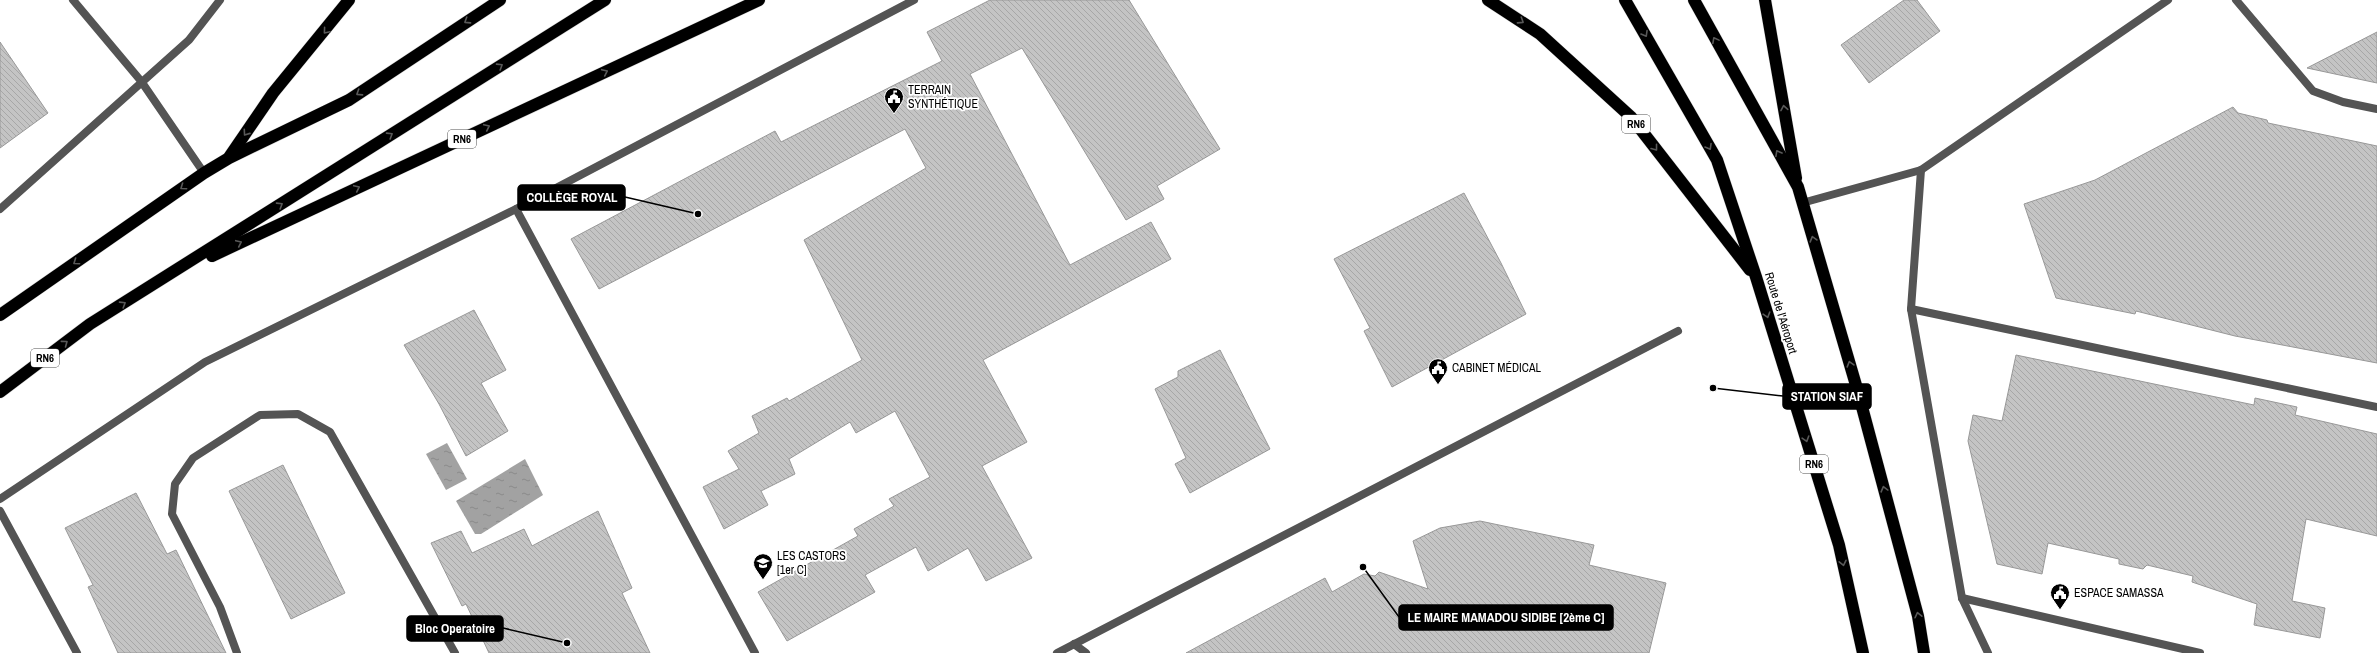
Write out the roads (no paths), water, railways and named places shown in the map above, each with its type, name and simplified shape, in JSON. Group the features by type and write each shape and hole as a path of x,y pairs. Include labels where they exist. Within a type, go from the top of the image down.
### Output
{"highway":[{"path":"228,158 273,93 349,0"},
{"path":"0,315 204,173 228,158 349,100 500,0"},
{"path":"166,278 605,0"},
{"name":"RN6","path":"0,392 90,324 166,278 759,0"},
{"name":"RN6","path":"1488,0 1540,34 1631,117 1756,278"},
{"name":"Route de l'Aéroport","path":"1625,0 1717,160 1756,278 1839,545 1863,653"},
{"path":"1694,0 1798,187"},
{"path":"1765,0 1798,187 1864,415 1918,616 1924,653"}],"street":[{"path":"73,0 141,81 204,173"},
{"path":"0,209 141,81 189,40 220,0"},
{"path":"0,498 205,362 516,209 914,0"},
{"path":"1802,203 1921,170 2168,0"},
{"path":"2236,0 2313,91 2343,102 2377,109"},
{"path":"1921,170 1912,309 1962,598 1988,653"},
{"path":"516,209 755,653"},
{"path":"1912,309 2377,407"},
{"path":"1057,653 1678,331"},
{"path":"237,653 220,607 172,514 175,484 193,458 260,415 298,414 330,432 455,653"},
{"path":"0,511 77,653"},
{"path":"1962,598 2200,653"},
{"path":"1074,644 1086,653"}],"water":[{"path":"447,443 467,479 446,490 426,454"},
{"path":"525,459 543,495 481,534 475,534 456,501"}],"place":[{"name":"TERRAIN SYNTHÉTIQUE","path":"894,114"},
{"name":"COLLÈGE ROYAL","path":"698,214"},
{"name":"CABINET MÉDICAL","path":"1438,385"},
{"name":"STATION SIAF","path":"1713,388"},
{"name":"LE MAIRE MAMADOU SIDIBE [2ème C]","path":"1363,567"},
{"name":"LES CASTORS [1er C]","path":"763,580"},
{"name":"ESPACE SAMASSA","path":"2060,610"},
{"name":"Bloc Operatoire","path":"567,643"}]}
